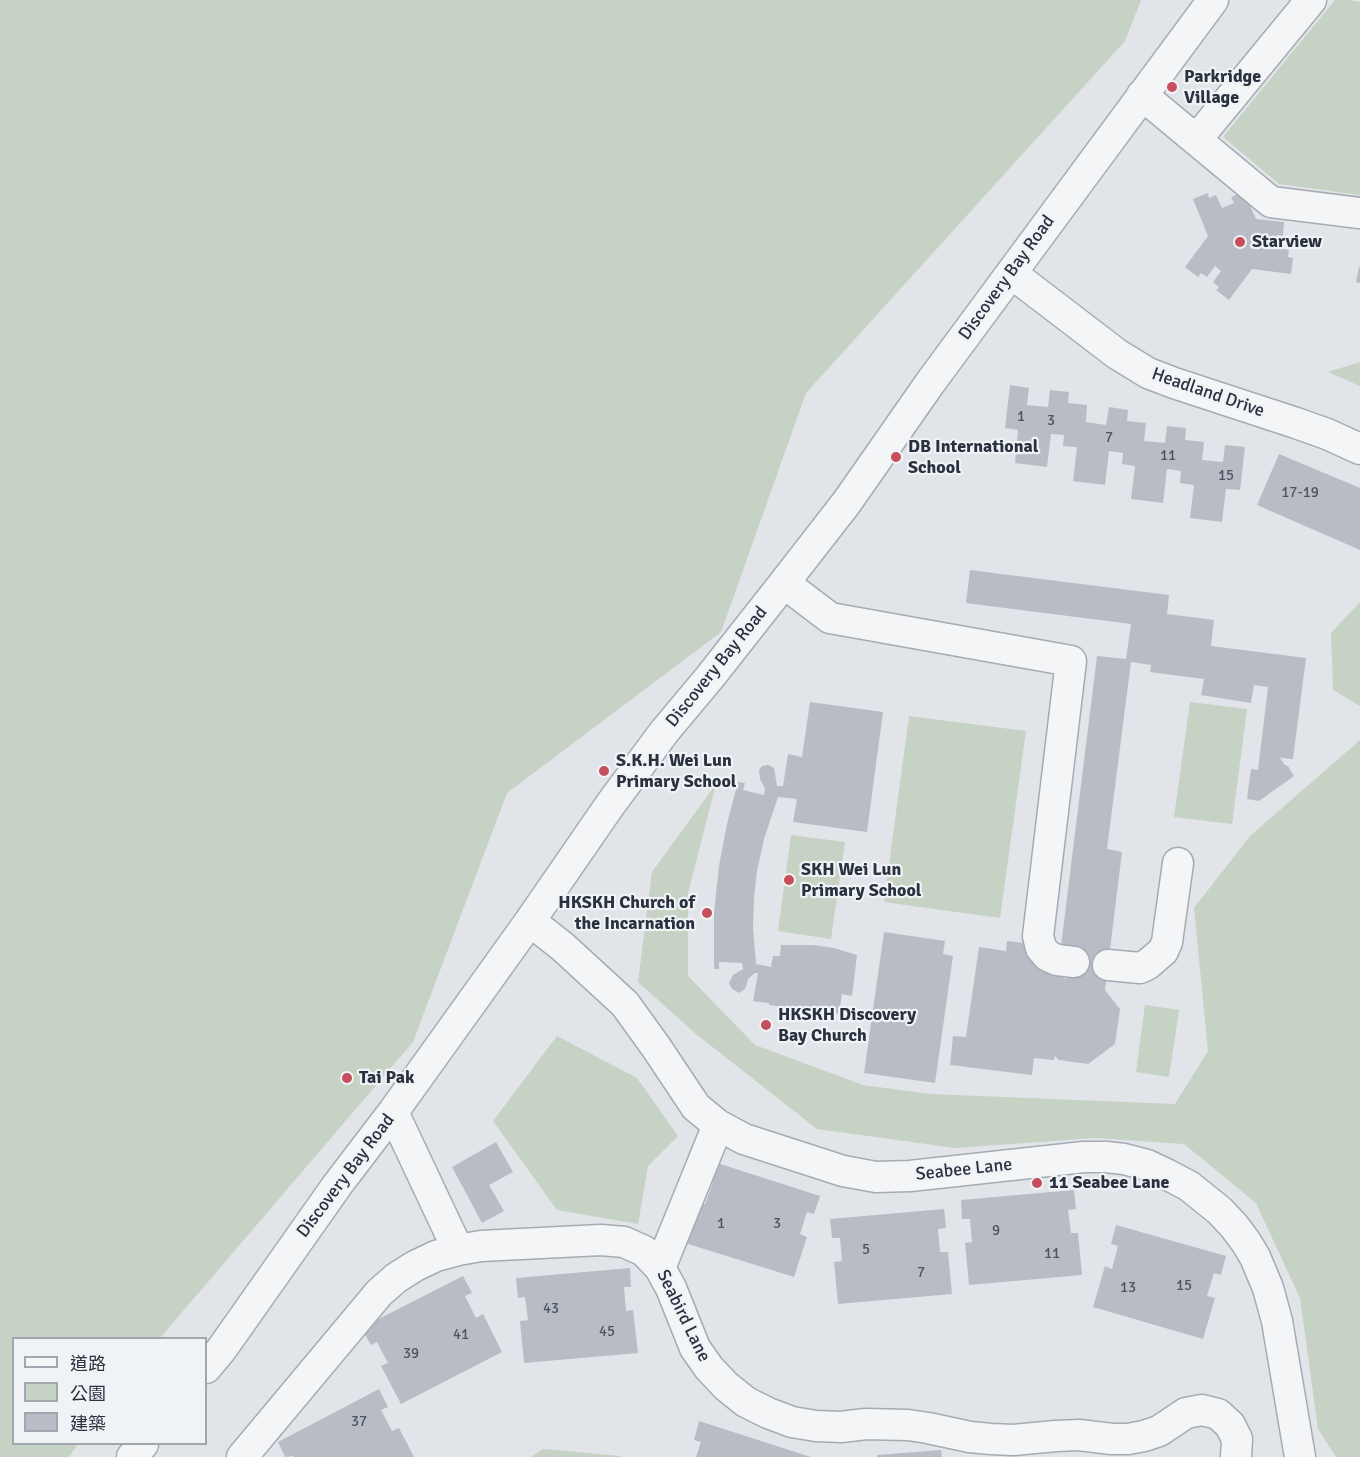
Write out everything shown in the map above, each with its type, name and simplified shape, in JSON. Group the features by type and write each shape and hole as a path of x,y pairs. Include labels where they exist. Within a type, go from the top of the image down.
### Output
{"street":[{"name":"Discovery Bay Road","path":"207,1367 338,1184 393,1112 610,805 664,732 847,502 930,383 1213,0"},
{"path":"1196,140 1311,0"},
{"path":"1142,95 1271,202 1360,213"},
{"name":"Headland Drive","path":"1011,273 1117,354 1148,373 1306,427 1360,449"},
{"path":"784,583 830,618 1071,661 1038,936 1041,948 1048,956 1057,960 1074,962"},
{"path":"1108,965 1140,968 1163,951 1167,942 1178,863"},
{"name":"Seabee Lane","path":"530,921 563,947 626,1005 696,1107 718,1125 744,1139 843,1171 876,1177 910,1176 1106,1156 1147,1166 1189,1186 1220,1211 1234,1226 1250,1249 1268,1288 1277,1321 1300,1457"},
{"path":"393,1112 458,1250"},
{"path":"660,1268 718,1125"},
{"name":"Seabird Lane","path":"242,1457 379,1293 396,1278 415,1266 436,1256 481,1246 601,1240 624,1242 644,1251 660,1268 694,1348 709,1368 740,1397 768,1413 792,1422 842,1427 866,1424 908,1425 991,1439 1013,1440 1079,1435 1128,1439 1159,1431 1186,1413 1202,1410 1218,1414 1230,1425 1237,1439 1236,1457"},
{"name":"Seabird Lane","path":"1112,1439 1149,1457"},
{"path":"132,1457 141,1445"}],"green space":[{"path":"0,0 1141,0 1125,41 806,393 721,632 507,793 413,1042 161,1337 12,1337 12,1445 77,1445 69,1457 0,1457"},
{"path":"1335,0 1360,2 1360,195 1279,184 1223,137"},
{"path":"1360,362 1360,386 1328,372"},
{"path":"1360,602 1360,706 1333,690 1331,633"},
{"path":"1190,702 1247,709 1232,824 1174,817"},
{"path":"909,716 1026,731 1000,918 884,902"},
{"path":"1360,740 1360,1457 1336,1457 1318,1429 1300,1298 1256,1203 1184,1144 1095,1138 955,1148 817,1129 696,1034 638,982 652,872 716,784 688,893 688,976 755,1045 863,1085 930,1094 1175,1104 1208,1051 1194,908 1250,836"},
{"path":"791,835 845,842 831,939 778,931"},
{"path":"1145,1005 1179,1010 1169,1077 1136,1072"},
{"path":"557,1036 637,1078 678,1136 648,1166 638,1224 557,1210 493,1121"},
{"path":"543,1449 621,1456 621,1457 531,1457"}],"building":[{"name":"Starview","path":"1244,192 1256,219 1284,222 1283,236 1277,235 1275,248 1289,250 1288,257 1293,258 1291,274 1252,269 1229,300 1216,290 1219,287 1213,282 1221,271 1215,266 1207,277 1201,273 1198,277 1185,267 1208,236 1193,199 1208,193 1209,198 1216,195 1222,208 1234,203 1231,197"},
{"path":"1360,267 1360,283 1356,282"},
{"path":"1010,385 1029,388 1027,405 1048,407 1050,390 1069,392 1068,403 1087,405 1086,422 1106,425 1109,407 1128,410 1127,421 1146,423 1144,441 1165,443 1167,426 1186,428 1185,440 1204,442 1202,460 1223,462 1225,445 1245,447 1240,490 1226,489 1222,522 1190,518 1194,485 1180,483 1181,471 1167,469 1163,503 1131,499 1135,466 1122,464 1123,453 1109,451 1105,485 1073,481 1077,447 1063,446 1064,435 1051,434 1047,467 1015,463 1018,430 1005,428"},
{"path":"1279,454 1360,488 1360,550 1257,505"},
{"path":"970,570 1169,595 1167,614 1214,620 1211,646 1306,658 1293,759 1280,758 1294,776 1259,801 1247,799 1251,769 1258,770 1268,687 1254,685 1251,703 1201,695 1204,679 1150,672 1151,665 1131,662 1107,849 1122,852 1105,990 1120,1009 1115,1044 1088,1064 1059,1060 1055,1056 1054,1060 1034,1058 1032,1075 950,1065 953,1036 966,1037 979,947 1006,951 1007,941 1024,943 1045,966 1056,967 1065,979 1072,977 1076,948 1061,946 1097,656 1126,659 1131,624 966,603"},
{"path":"810,702 883,712 867,832 793,822 797,799 778,797 764,839 757,871 753,927 756,964 771,967 773,956 780,956 781,945 814,945 857,955 852,996 842,994 839,1014 753,1001 758,973 748,979 745,989 739,993 732,989 729,983 733,975 743,969 742,963 719,962 719,969 714,969 714,913 719,866 738,782 745,783 743,790 764,795 765,789 759,770 762,766 768,765 774,768 777,786 783,786 788,754 802,757"},
{"path":"884,932 945,941 943,954 953,956 935,1083 864,1073"},
{"path":"496,1142 513,1172 489,1185 504,1211 482,1223 452,1167"},
{"path":"711,1161 820,1196 814,1214 807,1212 800,1234 807,1237 794,1277 685,1243 698,1202 705,1204 713,1182 705,1179"},
{"path":"1074,1190 1076,1209 1068,1210 1071,1233 1078,1233 1082,1275 969,1285 965,1243 972,1242 970,1219 962,1219 961,1200"},
{"path":"944,1209 946,1228 938,1229 940,1252 948,1252 952,1294 838,1304 834,1262 842,1261 840,1238 832,1238 830,1219"},
{"path":"1116,1225 1226,1256 1221,1275 1214,1273 1207,1296 1215,1298 1203,1339 1093,1307 1105,1266 1112,1269 1118,1246 1111,1244"},
{"path":"630,1268 631,1287 624,1287 626,1311 633,1310 638,1353 524,1363 520,1321 528,1320 525,1297 518,1298 516,1278"},
{"path":"463,1276 472,1293 465,1296 476,1318 483,1314 502,1352 401,1404 381,1366 388,1363 377,1342 371,1345 361,1328"},
{"path":"379,1389 388,1407 381,1410 392,1431 399,1428 414,1457 285,1457 278,1442"},
{"path":"699,1421 811,1457 696,1457 701,1442 694,1440"},
{"path":"941,1450 942,1457 877,1457 877,1455"}],"place":[{"name":"Parkridge Village","path":"1172,87"},
{"name":"Starview","path":"1240,242"},
{"name":"DB International School","path":"896,457"},
{"name":"S.K.H. Wei Lun Primary School","path":"604,771"},
{"name":"SKH Wei Lun Primary School","path":"789,880"},
{"name":"HKSKH Church of the Incarnation","path":"707,913"},
{"name":"HKSKH Discovery Bay Church","path":"766,1025"},
{"name":"Tai Pak","path":"347,1078"},
{"name":"11 Seabee Lane","path":"1037,1183"}]}
